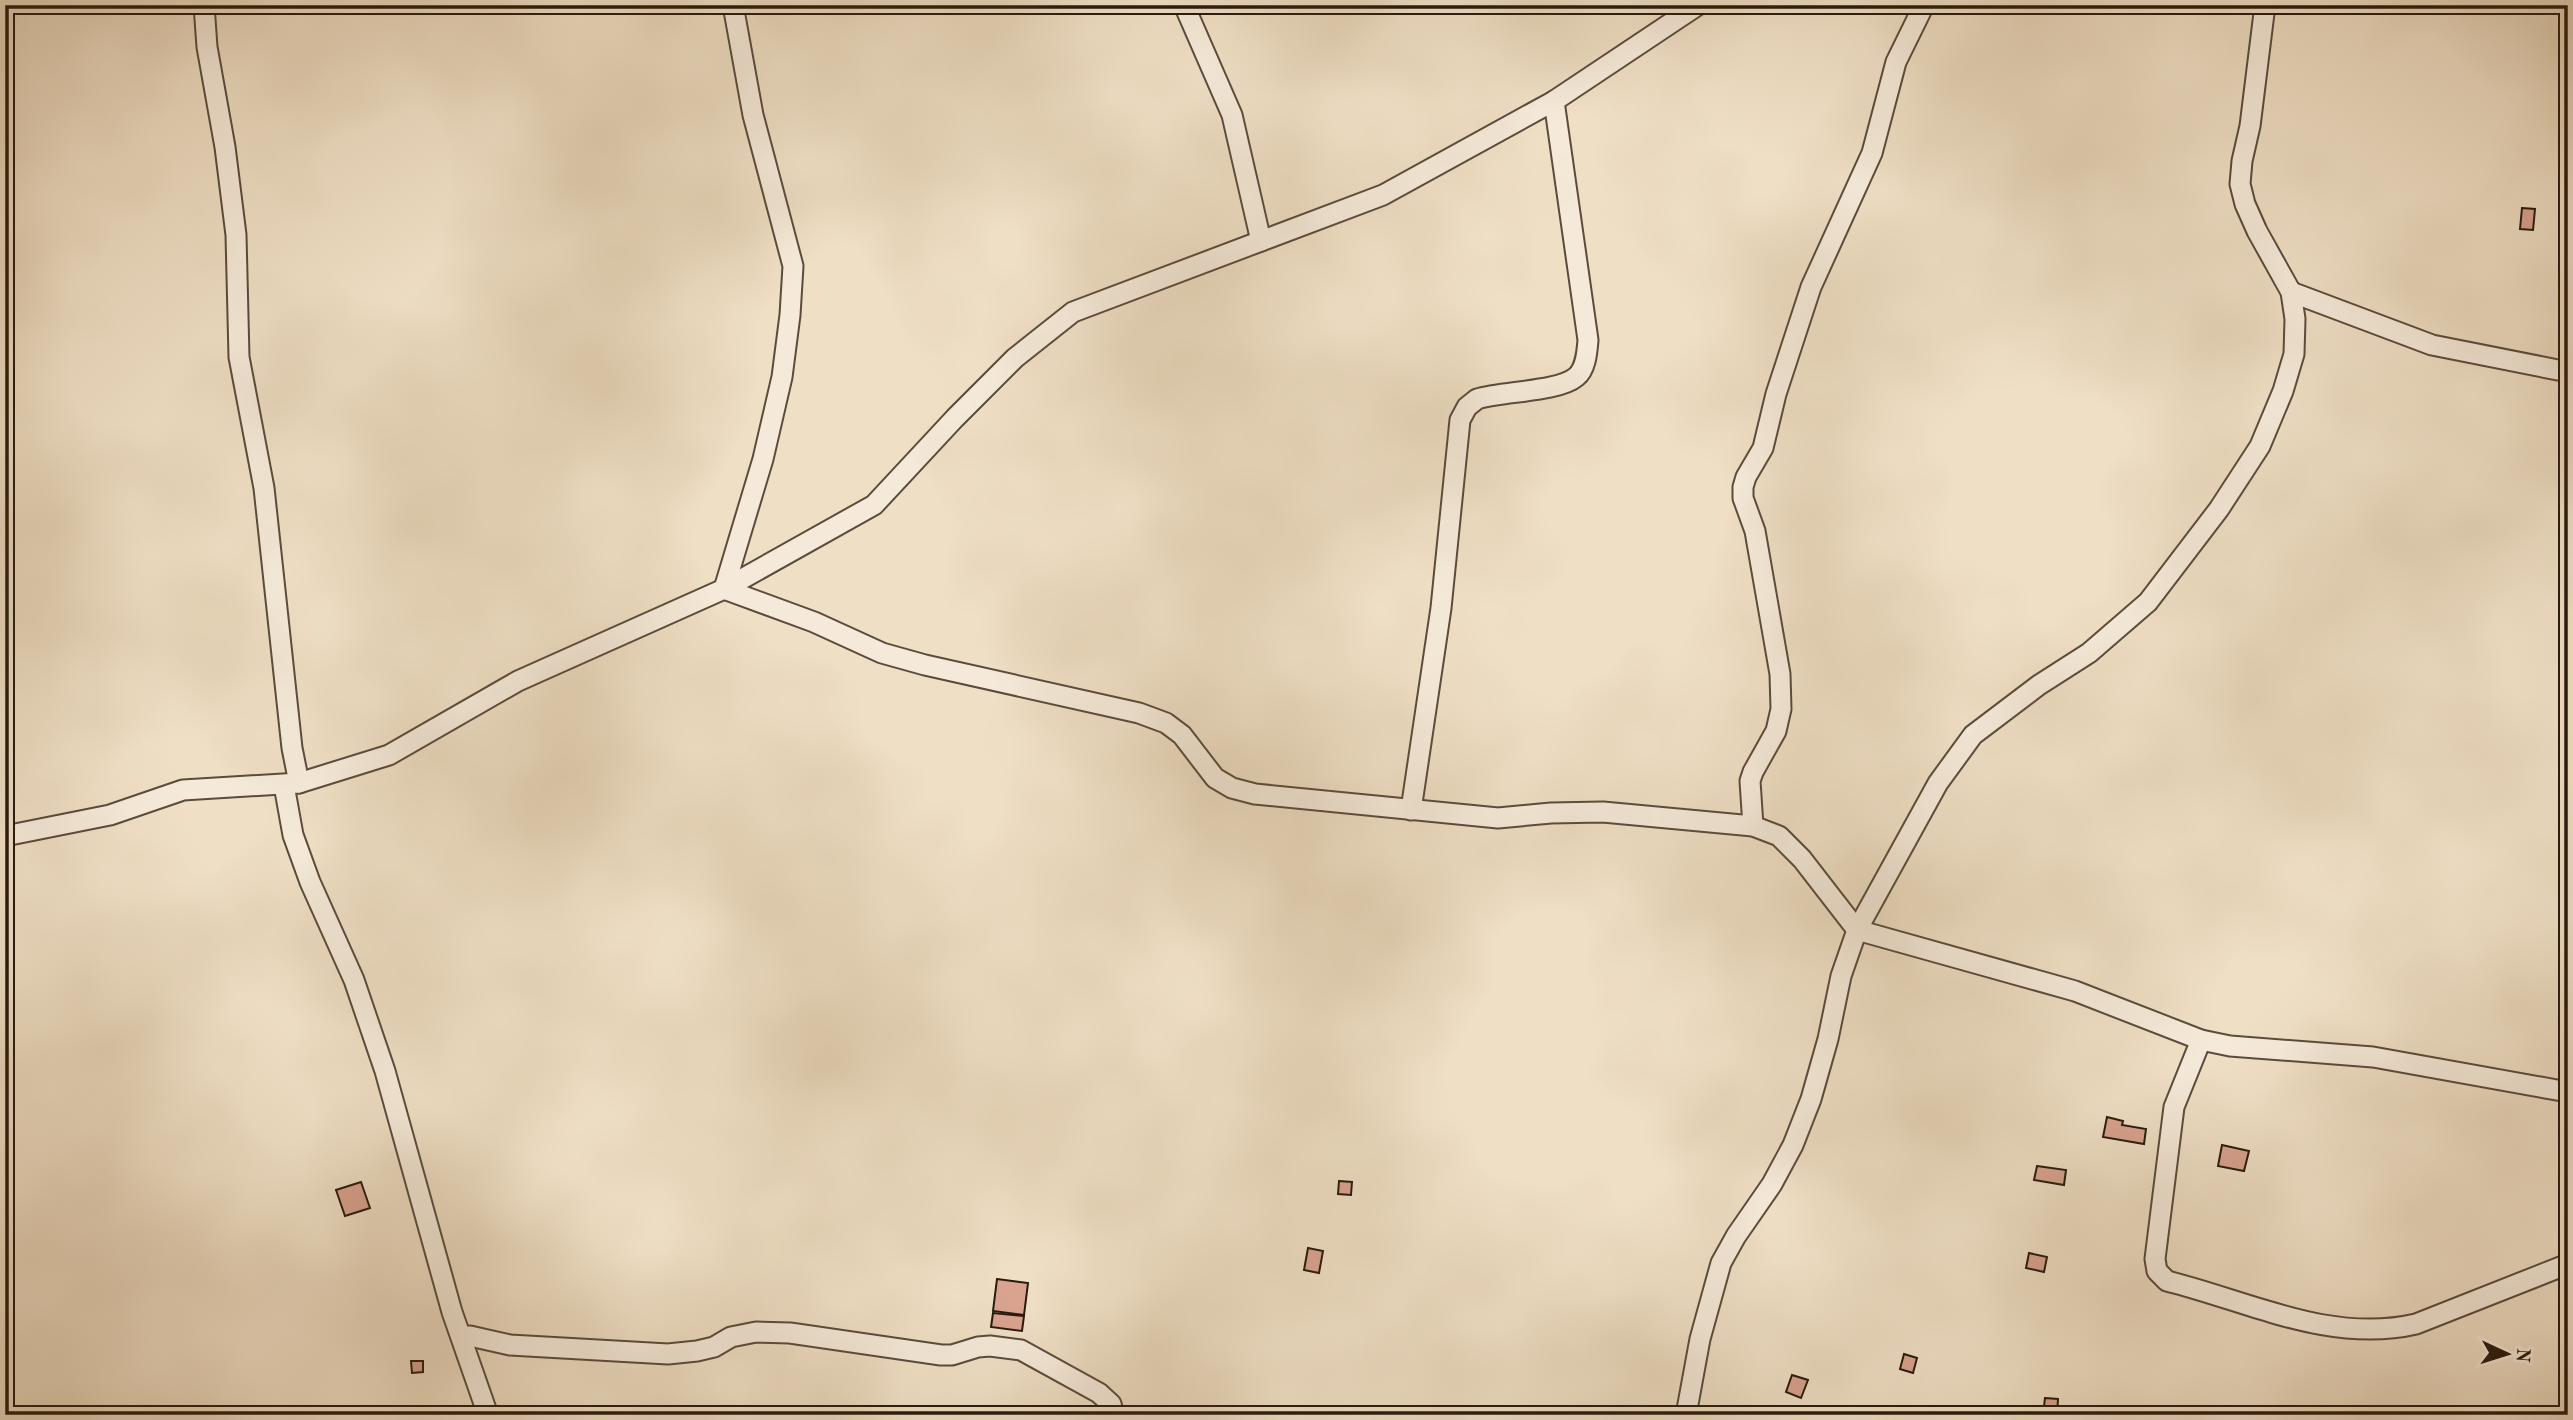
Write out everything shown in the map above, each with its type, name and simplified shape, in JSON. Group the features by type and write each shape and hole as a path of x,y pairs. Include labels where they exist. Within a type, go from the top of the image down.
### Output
{"street":[{"path":"204,5 207,47 225,148 236,235 237,338 241,375 264,488 289,722 293,835 310,882 354,980 384,1071 452,1312 488,1415"},
{"path":"724,589 763,459 782,377 793,265 753,115 733,5"},
{"path":"1184,5 1232,115 1261,241"},
{"path":"5,836 110,815 183,790 292,784 389,755 518,681 724,589 874,505 1015,358 1073,312 1383,195 1554,101 1698,5"},
{"path":"1753,826 1750,781 1776,731 1781,709 1780,674 1755,531 1743,498 1743,487 1763,447 1776,394 1811,287 1872,153 1896,62 1924,5"},
{"path":"1686,1415 1700,1339 1721,1263 1772,1184 1793,1145 1811,1099 1828,1039 1841,976 1857,930 1938,783 1973,736 2039,685 2089,653 2148,602 2219,509 2260,446 2283,391 2294,355 2295,319 2291,292 2257,230 2245,204 2240,184 2265,5"},
{"path":"1410,810 1441,608 1460,420 1467,407 1477,399 1561,385 1578,376 1586,361 1588,340 1554,101"},
{"path":"2291,292 2432,345 2568,372"},
{"path":"724,589 814,622 882,653 1139,713 1166,723 1182,735 1215,778 1232,789 1255,794 1498,818 1603,812 1753,826 1779,836 1802,859 1857,930 2075,991 2201,1040 2230,1046 2373,1056 2568,1092"},
{"path":"2201,1040 2174,1107 2170,1133 2155,1259 2157,1271 2167,1281 2299,1320 2359,1330 2390,1330 2416,1324 2568,1264"},
{"path":"461,1337 470,1336 510,1345 668,1354 697,1352 714,1347 731,1337 756,1332 790,1333 941,1355 952,1355 978,1347 1011,1349 1035,1356 1099,1394 1111,1404 1114,1415"}],"building":[{"path":"2522,208 2535,209 2533,230 2520,229"},
{"path":"2107,1117 2123,1121 2122,1125 2146,1129 2144,1144 2103,1137"},
{"path":"2222,1145 2249,1151 2244,1171 2218,1166"},
{"path":"2037,1166 2066,1170 2064,1185 2034,1180"},
{"path":"1339,1181 1352,1182 1351,1195 1338,1194"},
{"path":"361,1182 370,1208 345,1216 336,1190"},
{"path":"1308,1248 1323,1251 1319,1273 1304,1270"},
{"path":"2029,1253 2047,1257 2044,1272 2026,1268"},
{"path":"997,1279 1028,1283 1024,1315 993,1311"},
{"path":"993,1313 1024,1316 1022,1331 991,1327"},
{"path":"1904,1354 1917,1358 1913,1373 1900,1369"},
{"path":"411,1361 423,1361 423,1372 412,1373"},
{"path":"1792,1375 1808,1380 1801,1398 1786,1392"},
{"path":"2045,1398 2058,1399 2057,1415 2043,1415"}]}
